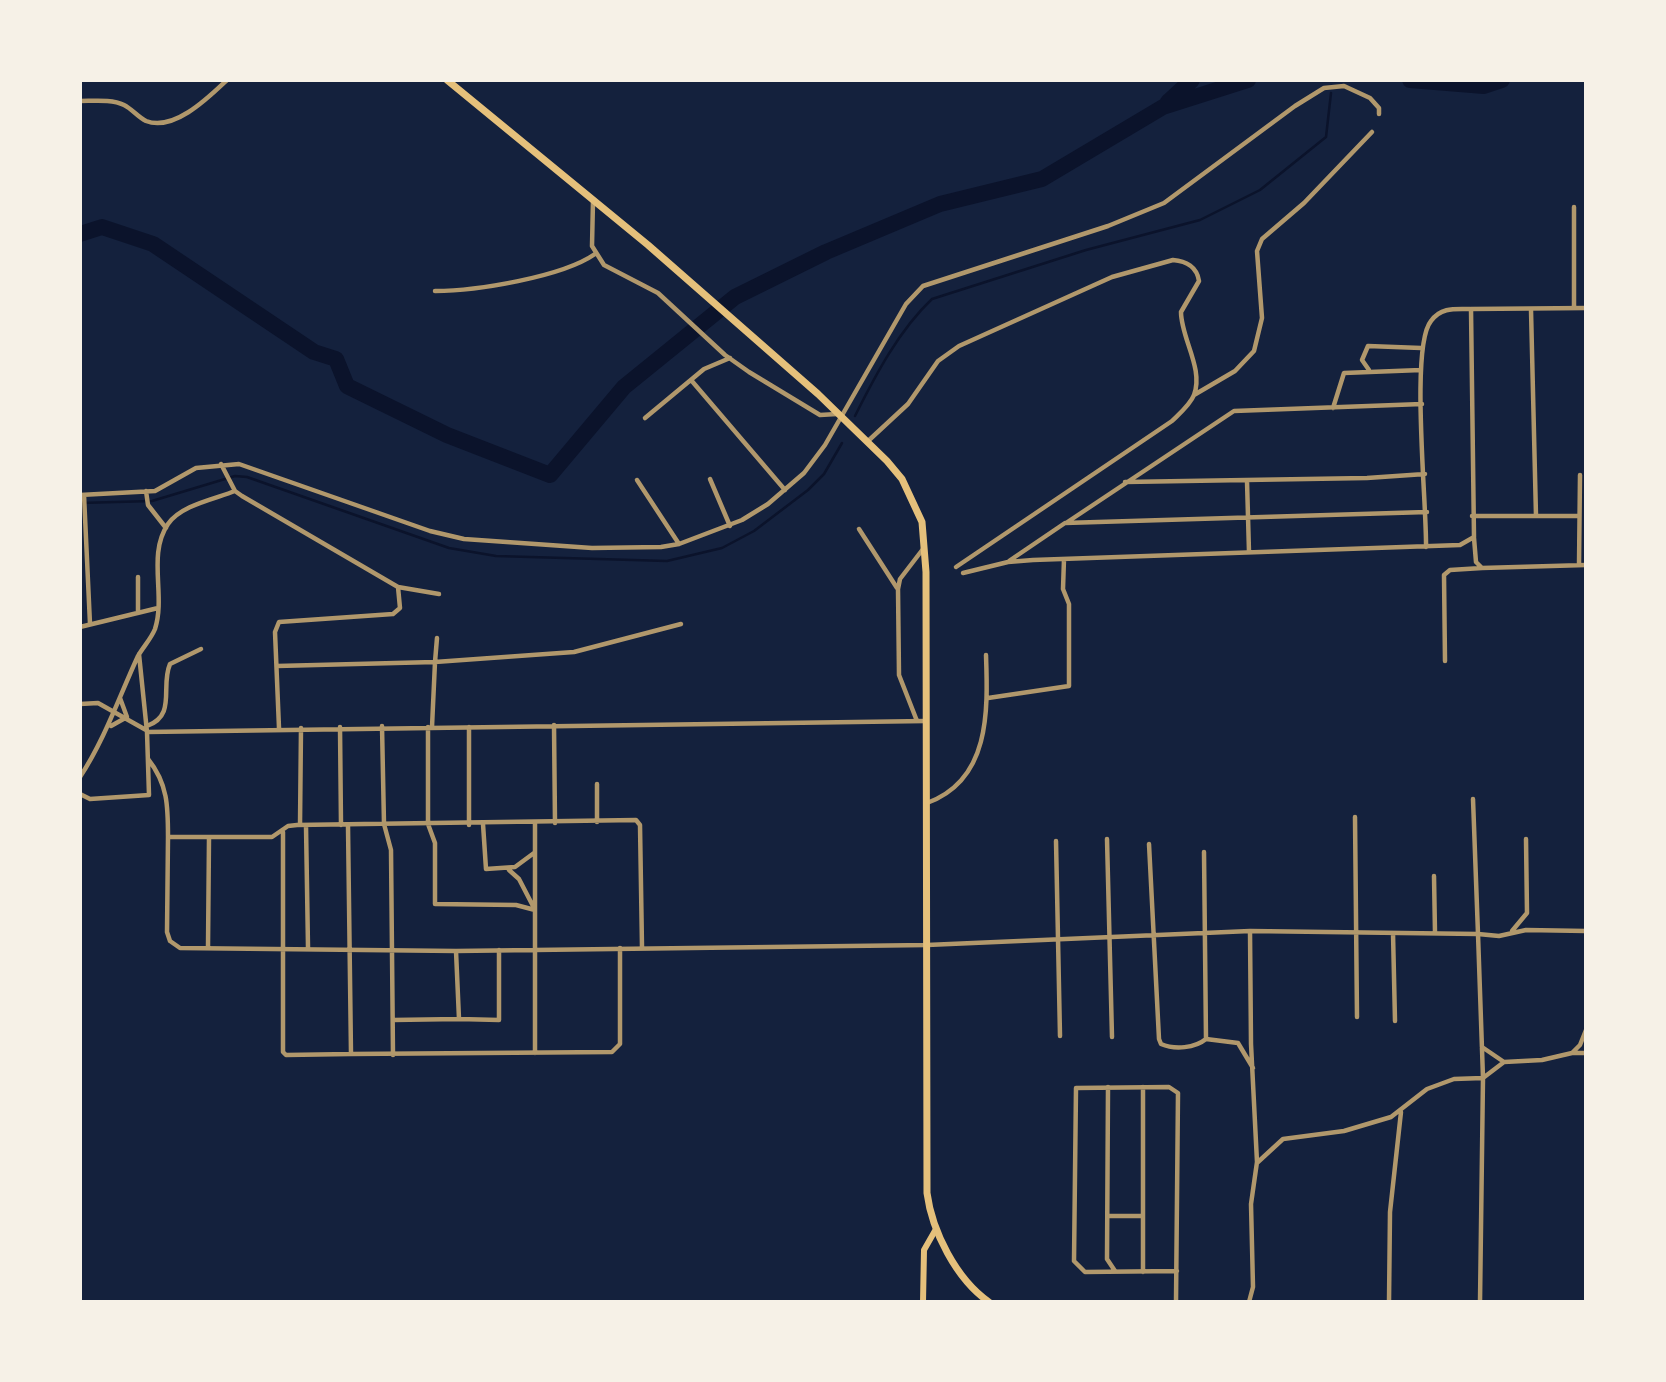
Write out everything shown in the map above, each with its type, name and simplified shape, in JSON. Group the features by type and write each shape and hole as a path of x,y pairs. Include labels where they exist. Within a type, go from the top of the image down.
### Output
{"highway":[{"path":"447,80 648,245 818,394 902,479 914,500 922,522 925,545 927,1193 936,1229 959,1269 989,1301"}],"main road":[{"path":"923,1301 924,1250 936,1229"}],"street":[{"path":"80,101 116,102 125,105 143,120 163,122 190,110 226,80"},
{"path":"90,624 83,496 146,491 170,485 196,468 221,464 249,466 430,531 464,539 592,548 661,547 679,544 730,526 785,490 815,461 839,415 906,304 923,286 1108,226 1164,203 1295,106 1324,88 1344,86 1370,98 1379,108 1379,114"},
{"path":"956,567 1171,421 1194,396 1235,371 1254,351 1262,318 1257,251 1262,239 1304,203 1372,132"},
{"path":"593,199 591,237 595,254 610,270 650,287 667,299 727,356 820,415 839,415"},
{"path":"1574,207 1574,308"},
{"path":"435,291 554,273 574,267 595,254"},
{"path":"867,442 908,404 914,392 948,353 1112,277 1173,260 1183,261 1198,275 1196,289 1181,312 1192,361 1194,396"},
{"path":"1426,547 1421,370 1426,328 1435,316 1448,309 1586,308"},
{"path":"1471,309 1472,516 1476,562 1482,568"},
{"path":"1531,310 1536,516"},
{"path":"1369,370 1362,360 1368,346 1422,348"},
{"path":"645,418 710,365 727,356"},
{"path":"1333,408 1343,373 1421,370"},
{"path":"691,380 785,490"},
{"path":"1008,562 1234,411 1422,404"},
{"path":"221,464 235,491 398,587 439,594"},
{"path":"1124,482 1247,481 1425,474"},
{"path":"1579,565 1580,475"},
{"path":"710,479 730,526"},
{"path":"636,480 679,544"},
{"path":"1247,481 1249,552"},
{"path":"146,491 148,502 166,528"},
{"path":"80,777 110,726 139,654 154,630 158,608 158,548 166,528 181,513 235,491"},
{"path":"1065,523 1427,512"},
{"path":"1076,516 1085,523"},
{"path":"1472,516 1579,516"},
{"path":"859,529 898,589"},
{"path":"1460,545 1474,537"},
{"path":"918,721 899,675 898,589 908,568 925,545"},
{"path":"963,573 1008,562 1064,559 1460,545 1474,549"},
{"path":"988,698 1069,686 1069,604 1063,589 1064,559"},
{"path":"1446,661 1444,575 1450,570 1586,565"},
{"path":"138,577 138,613"},
{"path":"279,728 275,632 279,622 393,614 400,608 398,587"},
{"path":"80,627 158,608"},
{"path":"277,666 435,662 574,652 681,624"},
{"path":"437,638 430,727 428,824 435,843 435,904 516,905 535,910"},
{"path":"147,729 165,712 170,664 201,649"},
{"path":"80,794 90,799 149,795 147,729 139,654"},
{"path":"927,803 953,789 975,765 988,698 986,655"},
{"path":"120,698 127,717"},
{"path":"80,704 98,703 147,729 720,726 927,721"},
{"path":"110,726 127,717"},
{"path":"554,725 555,823"},
{"path":"382,726 384,824 391,846 393,1055"},
{"path":"340,727 351,950 351,1054"},
{"path":"469,727 469,825"},
{"path":"301,728 308,947"},
{"path":"148,759 159,773 166,792 168,938 180,948 308,947 456,951 927,945 1059,937 1250,931 1356,931 1499,936 1512,931 1586,931"},
{"path":"597,784 597,822"},
{"path":"1474,799 1483,1079 1480,1301"},
{"path":"1355,817 1357,1017"},
{"path":"168,838 272,838 290,825 469,825 631,819 640,825 642,947"},
{"path":"535,823 535,1053"},
{"path":"483,824 486,869 508,869 535,852"},
{"path":"283,831 283,1053 393,1055 611,1052 619,1048 620,948"},
{"path":"208,838 208,947"},
{"path":"1108,839 1112,1037"},
{"path":"1512,931 1527,913 1525,839"},
{"path":"1056,841 1060,1036"},
{"path":"1149,844 1157,1032 1161,1044 1184,1046 1206,1038 1238,1043 1254,1070"},
{"path":"1204,852 1206,1038"},
{"path":"508,869 524,887 535,910"},
{"path":"1434,876 1435,933"},
{"path":"1249,1301 1253,1287 1251,1204 1257,1162 1250,931"},
{"path":"1393,933 1395,1021"},
{"path":"393,1020 499,1020 499,950"},
{"path":"456,951 459,1019"},
{"path":"1572,1053 1580,1045 1586,1030"},
{"path":"1482,1047 1504,1062"},
{"path":"1257,1162 1290,1136 1344,1131 1401,1111 1427,1089 1462,1076 1483,1079 1504,1062 1542,1060 1572,1053 1586,1053"},
{"path":"1176,1301 1177,1271 1178,1093 1169,1087 1079,1087 1074,1091 1072,1251 1077,1267 1085,1272 1177,1271"},
{"path":"1108,1087 1107,1259 1115,1271"},
{"path":"1143,1087 1143,1272"},
{"path":"1389,1301 1390,1212 1401,1111"},
{"path":"1108,1216 1142,1216"}],"waterway":[{"path":"1168,102 1192,80"},
{"path":"80,234 102,227 153,244 314,352 336,359 347,386 447,435 550,475 624,387 735,297 826,252 940,204 1042,179 1163,107 1248,80"},
{"path":"1410,80 1484,86 1502,80"},
{"path":"855,416 898,339 932,299 1086,250 1200,220 1260,190 1326,137 1331,93"},
{"path":"80,503 152,501 235,476 247,477 449,548 496,556 667,561 722,548 754,531 808,490 824,474 842,443"}]}
